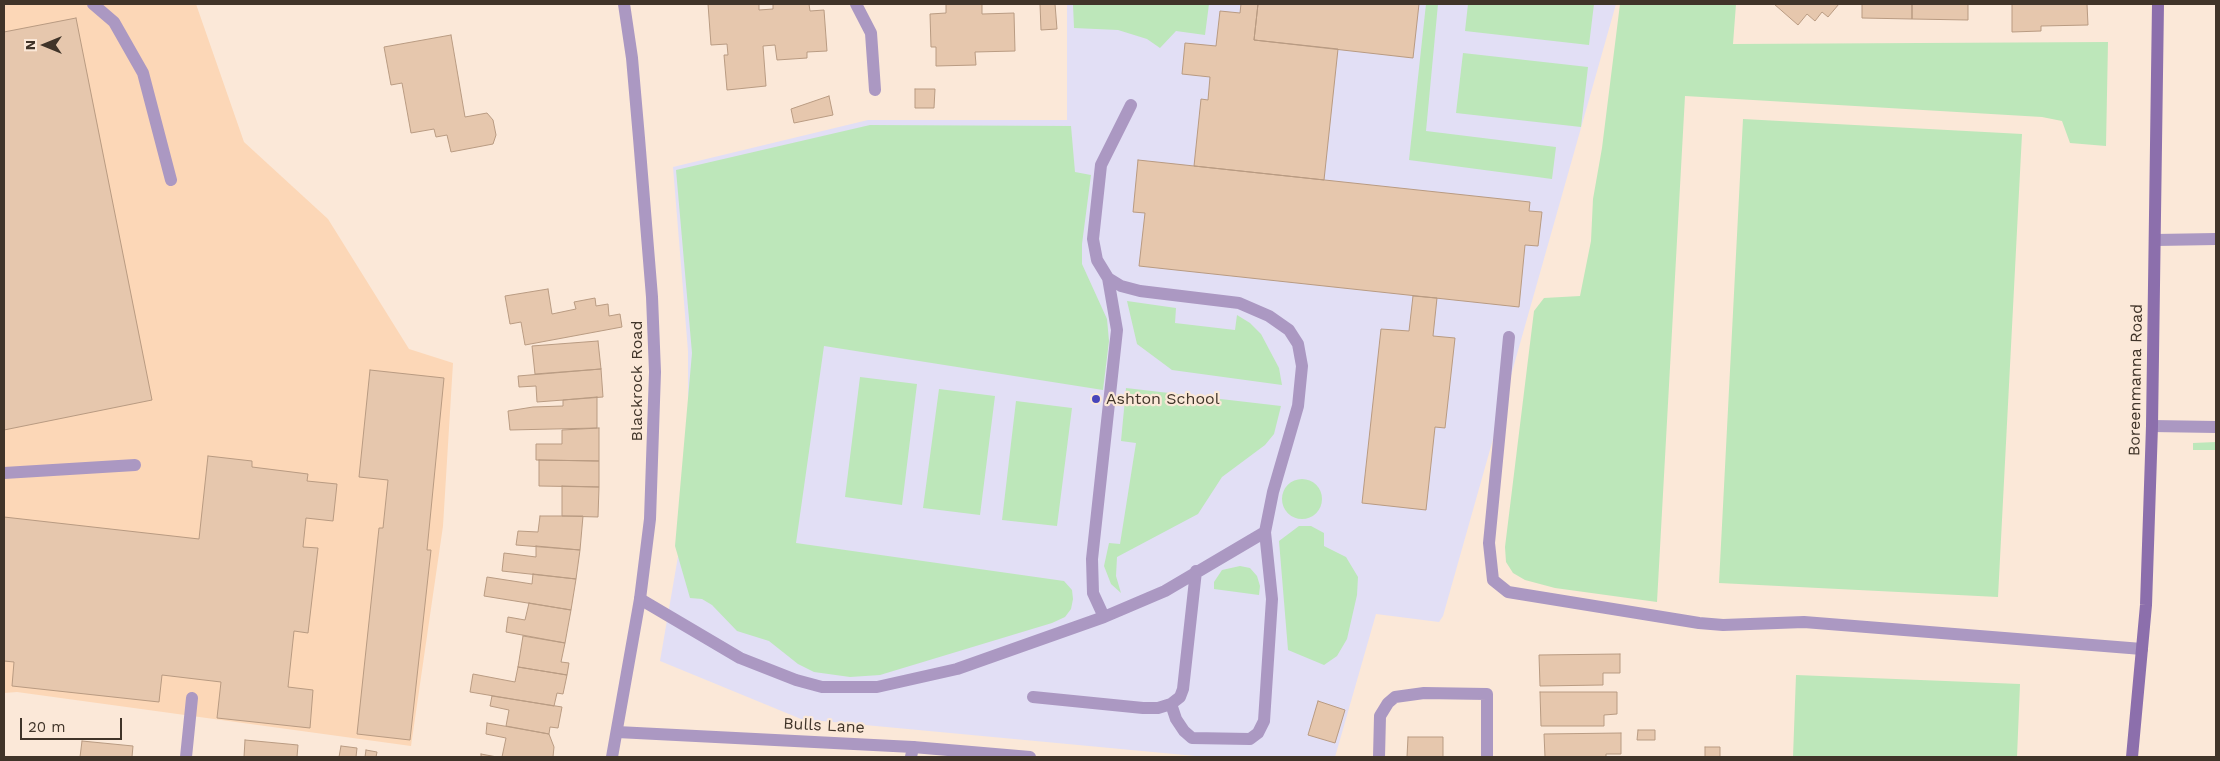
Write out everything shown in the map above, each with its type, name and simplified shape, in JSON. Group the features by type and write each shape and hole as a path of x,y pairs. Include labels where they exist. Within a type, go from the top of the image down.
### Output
{"main road":[{"name":"Boreenmanna Road","path":"2132,757 2142,649 2152,426 2158,4"}],"street":[{"path":"93,4 114,22 143,73 171,180"},
{"name":"Blackrock Road","path":"612,757 640,599 650,519 654,363 652,298 640,147 632,58 624,4"},
{"path":"856,4 871,33 875,90"},
{"path":"1104,617 1093,593 1092,559 1117,330 1108,278 1097,260 1093,239 1101,164 1131,105"},
{"path":"2156,240 2216,239"},
{"path":"1108,278 1121,286 1140,292 1239,303 1269,316 1289,330 1298,344 1302,366 1298,406 1273,492 1265,532 1272,599 1264,722 1258,733 1250,739 1192,738 1184,731 1176,719 1171,704"},
{"path":"1509,337 1489,543 1493,580 1508,592 1707,624 1804,622 2142,649"},
{"path":"2152,426 2216,426"},
{"path":"4,473 135,465"},
{"path":"640,599 740,658 796,680 822,687 877,688 931,677 1104,617 1165,591 1265,532"},
{"path":"1033,697 1143,708 1158,708 1171,704 1180,697 1183,689 1196,571"},
{"path":"1378,757 1380,716 1388,703 1395,697 1424,693 1487,694 1487,757"},
{"path":"186,757 192,698"},
{"name":"Bulls Lane","path":"617,732 912,752 1030,757"}],"shaded area":[{"path":"4,4 196,4 244,142 328,219 409,349 453,363 443,526 411,746 17,692 4,693"},
{"name":"Ashton School","path":"1067,4 1616,4 1443,616 1439,622 1376,614 1335,757 1206,757 801,719 660,661 681,539 688,446 688,351 673,167 868,120 1067,120"}],"green space":[{"path":"1073,4 1209,4 1205,35 1176,31 1160,48 1147,39 1118,30 1074,28"},
{"path":"1426,4 1438,4 1426,131 1556,147 1552,179 1409,160"},
{"path":"1468,4 1594,4 1589,45 1465,31"},
{"path":"1620,4 1736,4 1733,44 2108,42 2106,146 2070,143 2062,121 2042,117 1685,96 1657,602 1555,588 1525,580 1513,573 1506,562 1505,547 1534,311 1544,298 1580,296 1591,241 1593,199 1602,148"},
{"path":"1463,53 1588,67 1581,127 1456,113"},
{"path":"1743,119 2022,134 1998,597 1719,583"},
{"path":"870,125 1071,126 1075,172 1091,175 1082,244 1082,264 1107,319 1109,341 1103,390 824,346 796,543 1064,581 1072,590 1073,599 1071,609 1065,617 1052,623 880,675 850,677 814,672 798,664 769,641 737,631 712,605 702,599 690,598 675,546 692,353 676,170"},
{"path":"1127,301 1176,308 1175,323 1235,330 1237,315 1250,323 1261,334 1279,368 1282,385 1172,370 1137,344"},
{"path":"860,377 917,384 902,505 845,497"},
{"path":"1126,388 1281,406 1274,434 1265,445 1222,477 1198,514 1117,557 1116,576 1121,593 1111,584 1104,566 1109,543 1120,544 1136,443 1121,441"},
{"path":"939,389 995,396 980,515 923,508"},
{"path":"1016,401 1072,408 1057,526 1002,520"},
{"path":"2216,442 2216,450 2193,450 2193,443"},
{"path":"1306,479 1313,482 1319,488 1322,499 1321,507 1313,516 1306,519 1298,519 1291,516 1283,507 1282,495 1285,488 1294,480"},
{"path":"1299,526 1311,526 1324,533 1324,546 1346,557 1358,577 1357,595 1347,639 1337,656 1324,665 1288,650 1279,541"},
{"path":"1240,566 1250,568 1257,576 1260,586 1259,595 1214,589 1214,582 1222,570"},
{"path":"1796,675 2020,684 2017,757 1793,757"}],"building":[{"path":"708,4 759,4 759,10 773,9 773,4 809,4 810,11 824,10 827,51 807,52 807,58 777,60 775,45 763,46 766,86 727,90 724,55 728,55 727,44 711,45"},
{"path":"946,4 982,4 982,14 1014,13 1015,51 975,52 976,65 936,66 936,47 931,47 930,14 946,13"},
{"path":"1040,4 1055,4 1057,29 1041,30"},
{"path":"1241,4 1258,4 1254,40 1338,49 1324,180 1194,166 1201,99 1208,100 1210,77 1182,74 1185,43 1216,46 1220,11 1240,13"},
{"path":"1258,4 1419,4 1413,58 1254,40"},
{"path":"1774,4 1839,4 1828,17 1822,12 1815,21 1807,14 1798,25"},
{"path":"1862,4 1912,4 1912,19 1862,18"},
{"path":"1912,4 1968,4 1968,20 1912,19"},
{"path":"2012,4 2087,4 2088,25 2041,26 2041,31 2012,32"},
{"path":"76,18 152,400 4,430 4,32"},
{"path":"451,35 465,117 487,113 493,120 496,135 493,144 451,152 447,135 436,137 434,129 411,133 402,83 391,85 384,47"},
{"path":"915,89 935,89 934,108 915,108"},
{"path":"829,96 833,115 794,123 791,109"},
{"path":"1138,160 1530,202 1529,211 1542,212 1538,246 1525,245 1519,307 1139,266 1145,213 1133,212"},
{"path":"548,289 552,314 576,309 574,302 595,298 596,306 608,304 609,316 620,314 622,327 525,345 521,322 510,324 505,296"},
{"path":"1413,296 1437,298 1433,336 1455,338 1445,428 1435,427 1426,510 1362,503 1381,329 1409,331"},
{"path":"598,341 601,369 535,374 532,346"},
{"path":"601,369 603,397 537,402 536,386 519,387 518,376"},
{"path":"370,370 444,378 427,550 431,550 410,740 357,734 379,528 383,528 388,480 359,477"},
{"path":"597,397 597,428 510,430 508,411 533,407 563,406 563,400"},
{"path":"599,428 599,461 536,460 536,444 562,444 562,430"},
{"path":"208,456 252,461 252,467 308,474 307,481 337,484 333,521 306,518 303,547 318,548 308,633 294,631 288,687 313,690 310,728 217,718 221,682 162,675 159,702 12,686 14,662 4,661 4,517 199,539"},
{"path":"539,460 599,461 599,487 539,486"},
{"path":"562,486 599,487 598,517 562,516"},
{"path":"540,516 583,516 580,550 516,545 518,531 538,532"},
{"path":"536,546 580,550 576,579 502,571 504,553 536,557"},
{"path":"533,574 576,579 571,610 484,596 487,577 532,584"},
{"path":"529,603 571,610 565,643 506,632 508,617 525,620"},
{"path":"523,636 565,643 561,662 569,663 567,675 518,667"},
{"path":"1620,654 1620,673 1603,673 1603,685 1540,686 1539,655"},
{"path":"518,667 567,675 563,694 557,693 554,706 470,692 473,674 515,682"},
{"path":"1540,692 1617,692 1617,714 1604,715 1604,726 1541,726"},
{"path":"492,696 562,707 558,728 550,727 549,734 506,726 509,710 490,706"},
{"path":"1318,701 1345,710 1335,743 1308,735"},
{"path":"487,723 549,734 554,747 553,757 502,757 506,738 486,734"},
{"path":"1638,730 1655,730 1655,740 1637,740"},
{"path":"1621,733 1621,754 1606,754 1606,757 1545,757 1544,734"},
{"path":"1408,737 1443,737 1443,757 1407,757"},
{"path":"245,740 298,745 297,757 244,757"},
{"path":"82,741 133,746 132,757 80,757"},
{"path":"341,746 357,748 356,757 339,757"},
{"path":"1705,747 1720,747 1720,757 1705,757"},
{"path":"366,750 377,752 376,757 365,757"},
{"path":"481,754 497,757 481,757"}],"place":[{"name":"Ashton School","path":"1096,399"}]}
